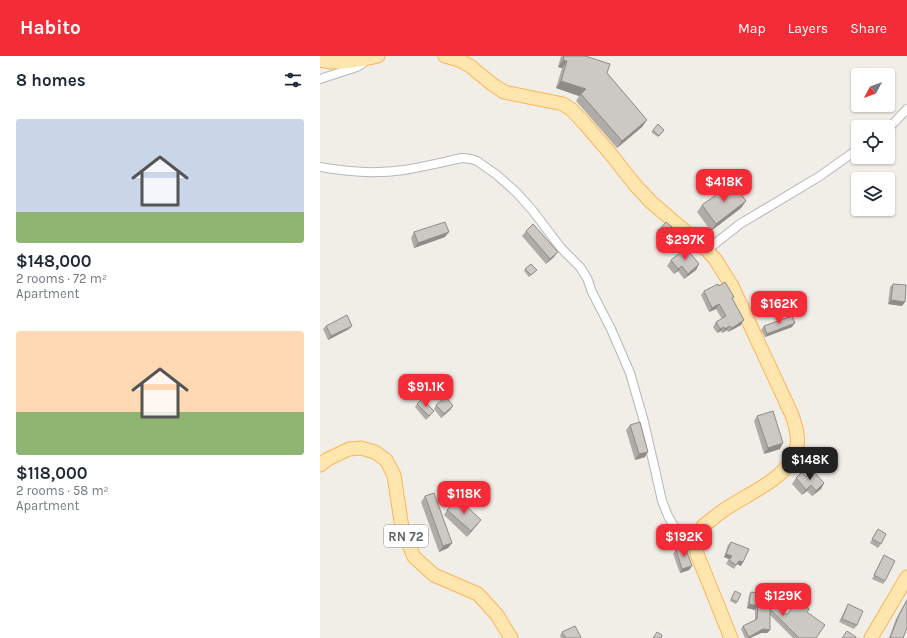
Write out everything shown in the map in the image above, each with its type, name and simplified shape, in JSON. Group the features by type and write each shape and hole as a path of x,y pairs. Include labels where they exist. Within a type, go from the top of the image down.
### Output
{"main road":[{"path":"320,60 326,62 350,62 378,56"},
{"path":"445,56 459,60 470,66 504,92 563,104 572,110 635,186 651,202 707,250 715,259 732,286 774,374 792,416 797,432 797,445 791,463 782,472 771,481 716,515 699,531 696,546 697,554 731,638"},
{"name":"RN 72","path":"320,465 328,458 349,449 361,448 375,452 386,460 394,475 402,528 414,557 434,576 478,594 497,615 511,638"},
{"path":"871,638 907,578"}],"street":[{"path":"320,79 357,67 362,64 365,59"},
{"path":"895,122 907,109"},
{"path":"707,250 740,224 820,176 851,154"},
{"path":"320,167 362,172 392,171 405,170 462,158 471,159 497,175 517,193 533,211 561,248 580,267 587,278 592,292 611,329 630,373 662,501 668,516 682,540 688,544 696,546"}],"building":[{"path":"564,56 585,56 610,64 607,73 647,120 622,141 581,94 586,89 561,81 567,61 563,60"},
{"path":"658,124 664,130 659,136 653,130"},
{"path":"733,183 746,201 716,224 702,205"},
{"path":"445,222 449,232 418,243 414,232"},
{"path":"666,222 677,231 670,240 659,230"},
{"path":"533,224 558,252 550,259 526,231"},
{"path":"686,248 699,264 688,274 682,266 678,269 671,260"},
{"path":"531,264 537,270 531,275 525,269"},
{"path":"725,282 734,297 732,298 744,320 732,328 730,326 725,329 724,327 720,329 716,322 726,316 719,304 712,308 704,291 718,284 719,286"},
{"path":"893,284 906,285 905,302 891,300"},
{"path":"777,292 779,298 761,304 759,297"},
{"path":"347,315 352,326 331,336 326,326"},
{"path":"792,316 795,323 767,334 764,326"},
{"path":"446,397 453,406 444,414 436,405"},
{"path":"422,399 434,411 429,416 417,404"},
{"path":"773,411 783,443 768,448 757,416"},
{"path":"640,422 648,452 639,454 630,425"},
{"path":"813,471 824,483 816,491 811,485 806,490 796,478 802,472 806,477"},
{"path":"434,493 452,543 443,546 425,496"},
{"path":"458,498 481,520 471,531 447,510"},
{"path":"878,529 886,534 881,544 872,539"},
{"path":"731,542 749,549 743,562 739,561 736,565 729,560 732,556 726,554"},
{"path":"685,547 692,566 682,569 676,550"},
{"path":"884,555 895,561 885,581 874,575"},
{"path":"735,591 741,594 737,602 731,599"},
{"path":"751,592 778,594 777,605 787,615 797,601 809,609 807,612 825,625 816,638 799,638 770,609 770,630 763,629 749,637 743,626 757,619 758,606 749,604"},
{"path":"907,600 907,628 903,638 890,638 899,615"},
{"path":"848,604 863,611 857,625 842,619"},
{"path":"575,626 581,637 566,638 562,632"},
{"path":"847,631 856,637 856,638 842,638"},
{"path":"657,632 662,635 661,638 653,638"}]}
